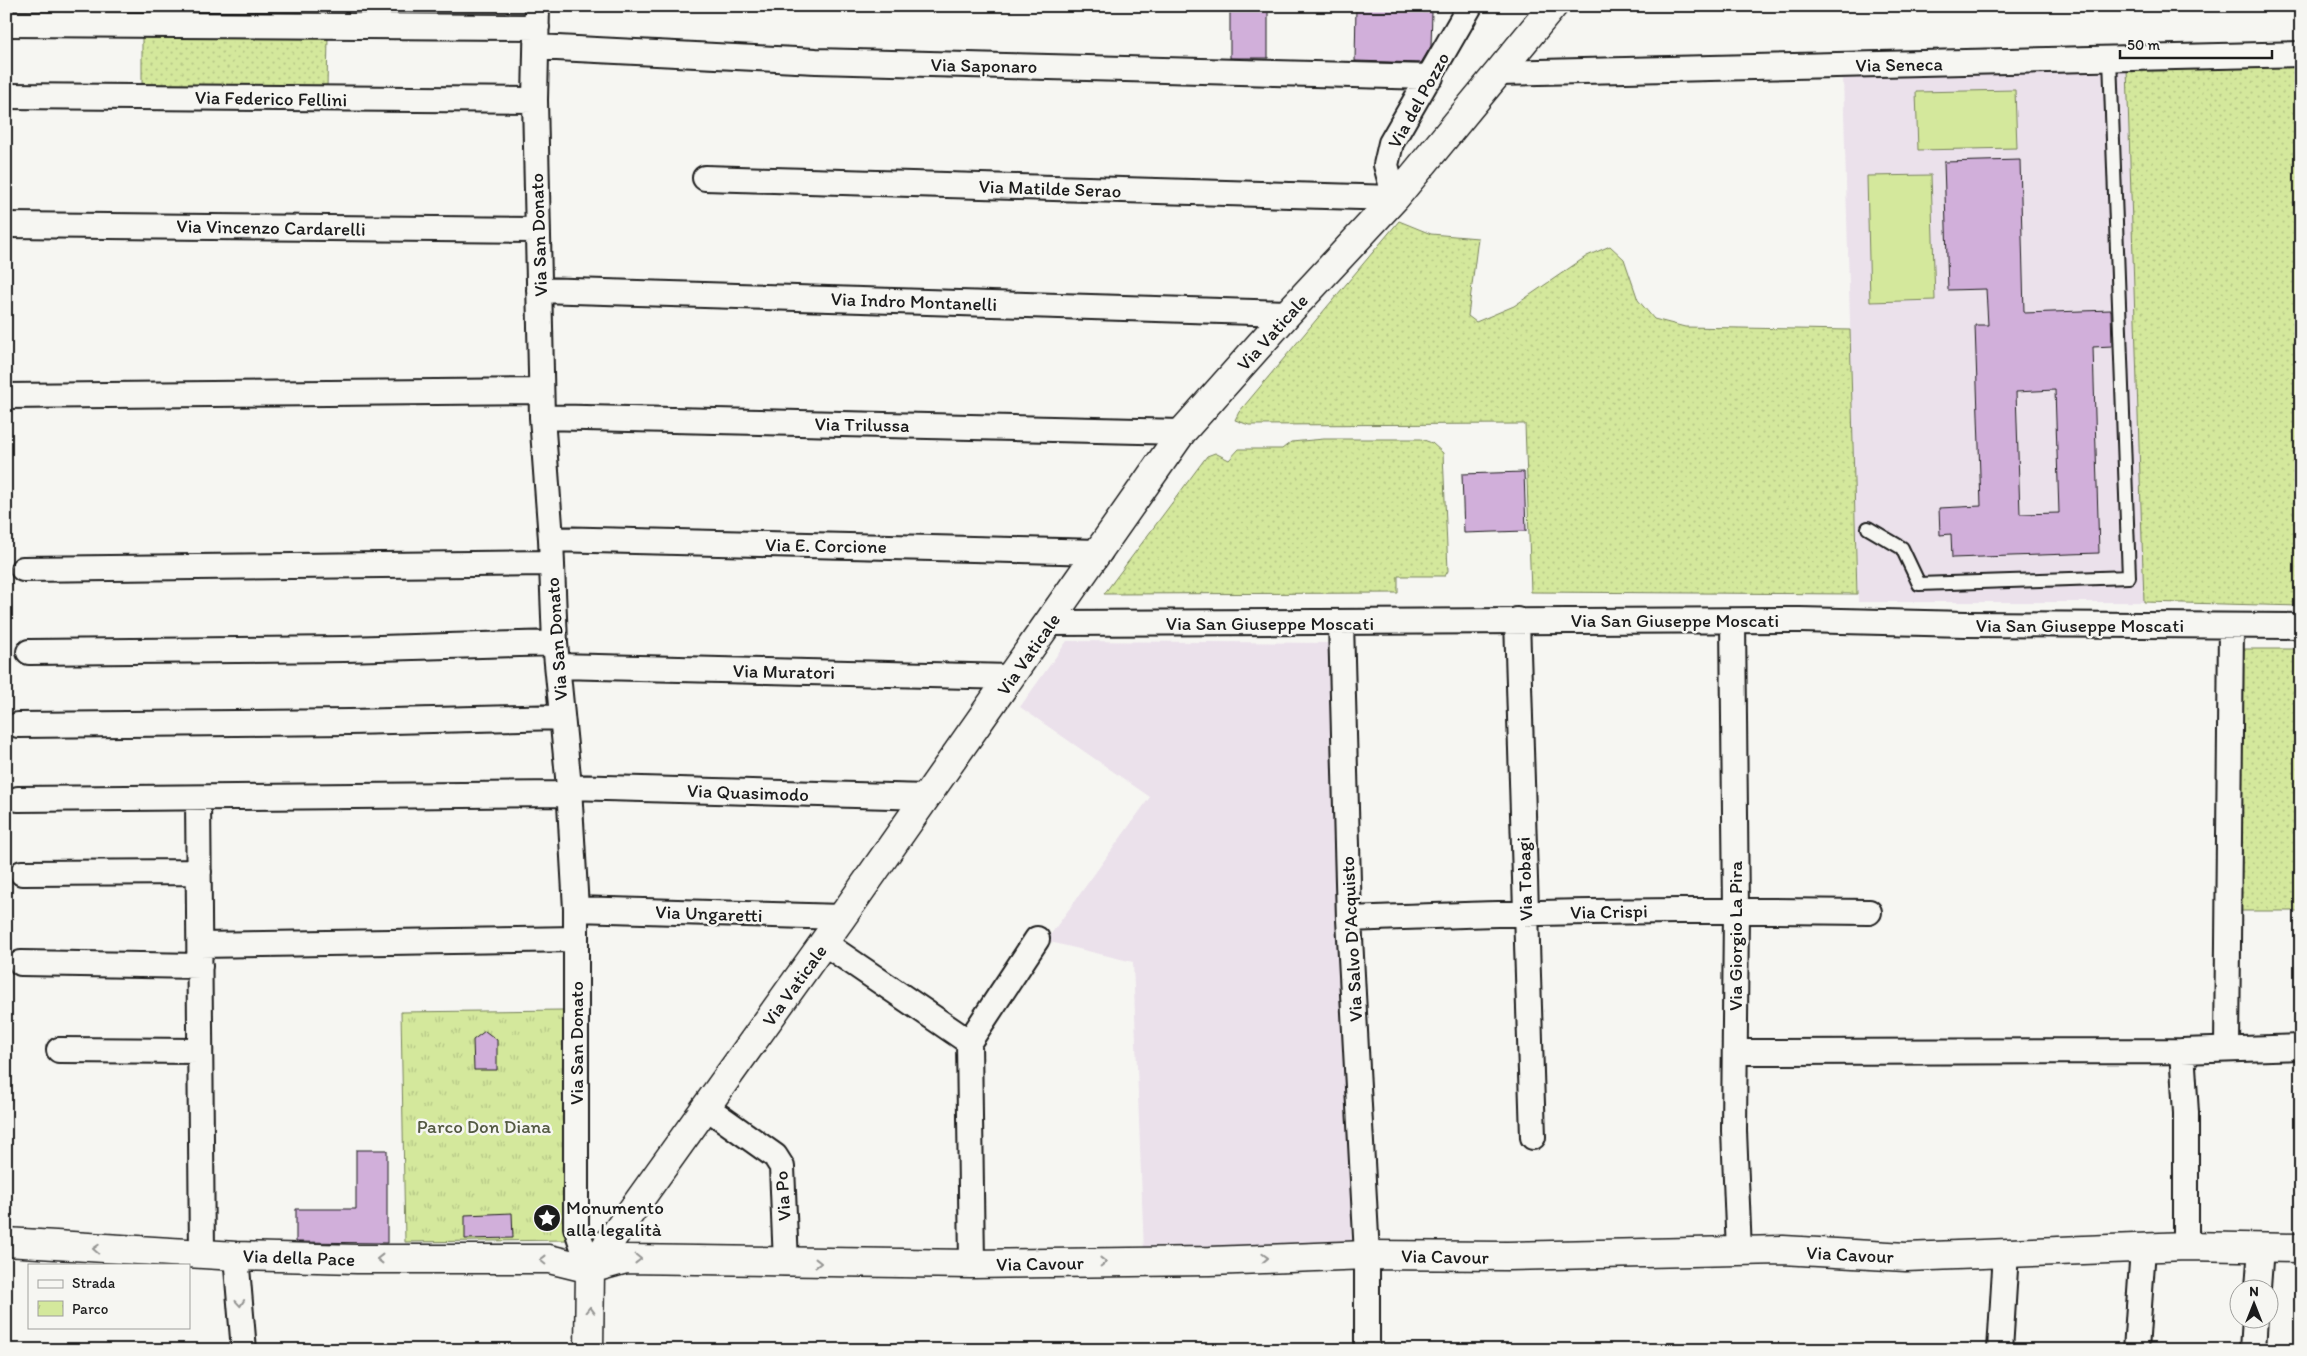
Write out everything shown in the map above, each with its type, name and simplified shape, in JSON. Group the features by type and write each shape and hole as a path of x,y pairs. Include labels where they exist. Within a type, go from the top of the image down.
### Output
{"street":[{"name":"Via del Pozzo","path":"1395,198 1386,165 1391,143 1470,6"},
{"name":"Via Vaticale","path":"590,1269 824,943 1100,552 1182,432 1288,312 1395,198 1553,6"},
{"name":"Via Saponaro","path":"6,24 537,27 816,61 1430,77"},
{"name":"Via San Donato","path":"537,27 535,100 542,417 551,539 556,654 569,791 576,909 576,1227 590,1269"},
{"name":"Via Seneca","path":"1498,73 2301,54"},
{"name":"Via Federico Fellini","path":"6,96 535,100"},
{"name":"Via Matilde Serao","path":"706,178 1395,198"},
{"name":"Via Vincenzo Cardarelli","path":"6,225 537,230"},
{"name":"Via Indro Montanelli","path":"540,290 1288,312"},
{"path":"6,396 541,391"},
{"name":"Via Trilussa","path":"542,417 1182,432"},
{"name":"Via E. Corcione","path":"551,539 1100,552"},
{"path":"23,569 551,563"},
{"name":"Via San Giuseppe Moscati","path":"1049,623 1341,623 1517,620 2301,626"},
{"name":"Via Tobagi","path":"1517,620 1533,1137"},
{"name":"Via Giorgio La Pira","path":"1733,621 1736,910 1734,1131 1739,1252"},
{"name":"Via Salvo D'Acquisto","path":"1341,623 1349,919 1368,1255 1367,1350"},
{"path":"2227,1048 2231,626"},
{"name":"Via Muratori","path":"29,652 345,649 556,654 1011,677"},
{"path":"18,725 350,722 561,717"},
{"name":"Via Quasimodo","path":"18,799 198,799 569,791 927,797"},
{"path":"198,799 202,1254"},
{"path":"22,873 199,872"},
{"name":"Via Ungaretti","path":"576,909 842,917"},
{"name":"Via Crispi","path":"1349,919 1525,912 1736,910 1869,912"},
{"path":"21,963 576,939"},
{"path":"972,1264 969,1042 1038,939"},
{"path":"824,943 969,1042"},
{"path":"1735,1052 2182,1050 2301,1047"},
{"path":"60,1050 200,1051"},
{"path":"2182,1050 2186,1113 2186,1246"},
{"name":"Via Po","path":"706,1107 775,1156 782,1167 786,1263"},
{"name":"Via della Pace","path":"6,1242 236,1256 377,1259 549,1259 590,1269"},
{"name":"Via Cavour","path":"590,1269 626,1259 786,1263 972,1264 1368,1255 1507,1256 1783,1250 1906,1257 2186,1246 2301,1248"},
{"path":"2259,1278 2261,1247"},
{"path":"2136,1350 2143,1248"},
{"path":"2000,1350 2006,1253"},
{"path":"236,1256 244,1350"},
{"path":"589,1350 590,1269"},
{"path":"2253,1350 2254,1328"}],"lane":[{"path":"1868,528 1902,548 1919,584 2129,577 2110,59"}],"shaded area":[{"path":"2127,68 2144,602 1858,602 1843,77"},
{"path":"1067,641 1331,643 1352,1245 1144,1253 1133,962 1046,941 1150,797 1020,707"}],"green space":[{"path":"142,35 328,36 327,89 142,87"},
{"path":"2301,64 2301,606 2144,602 2127,68"},
{"path":"2015,90 2017,148 1918,150 1916,92"},
{"path":"1931,175 1935,300 1870,302 1867,176"},
{"path":"1399,221 1431,234 1478,238 1468,316 1476,322 1514,306 1587,256 1610,246 1624,259 1638,300 1654,319 1685,327 1850,330 1857,594 1531,592 1525,424 1249,425 1235,420 1239,412"},
{"path":"1324,439 1421,439 1432,443 1443,453 1448,571 1445,576 1398,576 1398,593 1104,594 1207,456 1215,453 1229,460 1239,449 1282,449 1291,442"},
{"path":"2242,649 2301,649 2301,911 2240,911"},
{"name":"Parco Don Diana","path":"563,1010 567,1240 405,1242 401,1012"}],"building":[{"path":"1230,6 1268,6 1268,58 1230,58"},
{"path":"1356,6 1423,6 1423,12 1432,12 1431,46 1421,63 1355,61"},
{"path":"2020,160 2024,313 2111,310 2112,346 2093,347 2099,553 1952,558 1951,534 1940,535 1939,508 1981,506 1975,325 1988,325 1986,289 1948,290 1944,162","holes":["2055,390 2059,513 2020,514 2016,392"]},
{"path":"1524,472 1526,531 1464,533 1462,474"},
{"path":"485,1031 497,1040 497,1070 474,1070 473,1040"},
{"path":"356,1150 387,1150 387,1243 296,1242 296,1209 356,1209"},
{"path":"512,1213 513,1238 465,1239 465,1215"}],"place":[{"name":"Monumento alla legalità","path":"547,1218"}]}
